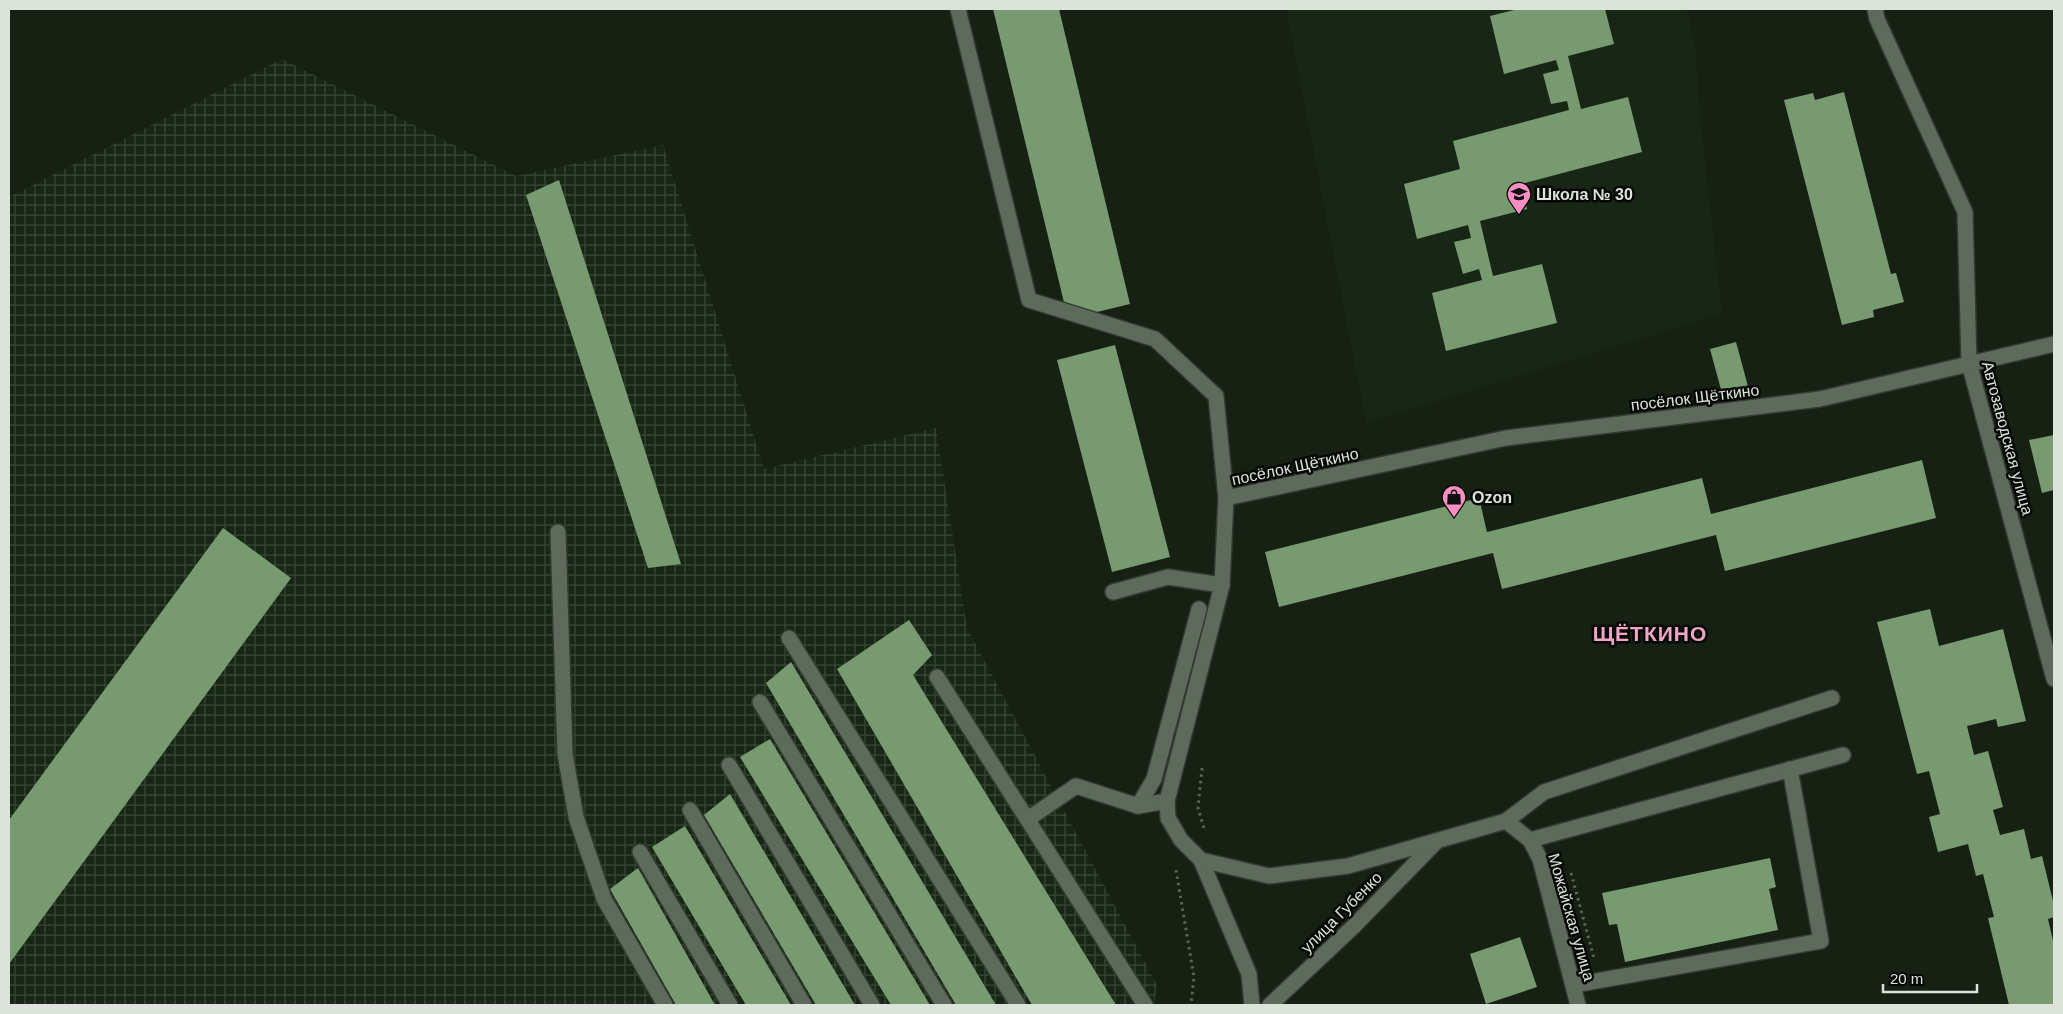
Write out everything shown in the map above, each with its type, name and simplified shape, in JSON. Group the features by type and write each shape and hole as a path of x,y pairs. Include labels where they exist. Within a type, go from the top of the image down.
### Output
{"street":[{"path":"958,9 1030,300 1155,340 1216,396 1226,498"},
{"name":"Автозаводская улица","path":"1875,9 1877,20 1965,212 1969,363 2054,679"},
{"name":"посёлок Щёткино","path":"1201,860 1181,840 1168,818 1167,801 1222,585 1226,498 1506,438 1820,399 2054,344"},
{"path":"558,532 565,754 576,817 604,899 664,1005"},
{"path":"1113,592 1168,577 1222,585"},
{"path":"1138,806 1154,779 1199,609"},
{"path":"789,638 1018,1005"},
{"path":"938,677 1145,1005"},
{"path":"1201,860 1269,876 1348,866 1506,822 1544,792 1832,698"},
{"path":"760,702 944,1005"},
{"path":"1530,840 1843,755"},
{"path":"729,765 872,1005"},
{"path":"1574,985 1820,941 1790,769"},
{"path":"1028,820 1076,786 1138,806 1167,801"},
{"path":"690,810 804,1005"},
{"name":"Можайская улица","path":"1506,822 1530,840 1540,859 1578,1005"},
{"name":"улица Губенко","path":"1270,1005 1354,926 1436,842"},
{"path":"640,852 730,1005"},
{"path":"1201,860 1249,974 1252,1005"}],"path":[{"path":"1203,759 1198,808 1206,835"},
{"path":"1181,840 1173,851 1194,977 1191,1005"},
{"path":"1570,869 1600,980"}],"shaded area":[{"name":"Школа № 30","path":"1286,9 1687,9 1695,46 1700,116 1722,314 1366,423"},
{"path":"282,59 516,176 663,145 764,469 936,428 967,628 1157,985 1154,1005 9,1005 9,197"}],"building":[{"path":"993,9 1059,9 1130,304 1068,319"},
{"path":"1518,9 1605,9 1614,44 1568,56 1581,109 1628,97 1642,152 1521,184 1527,209 1480,221 1493,276 1542,264 1557,323 1446,351 1432,293 1482,280 1479,269 1463,274 1454,242 1471,238 1468,225 1417,239 1404,184 1460,169 1453,141 1569,110 1567,101 1551,104 1543,74 1559,70 1556,60 1504,74 1490,16"},
{"path":"1844,92 1891,274 1896,273 1904,302 1873,310 1874,317 1842,325 1784,100 1813,93 1815,100"},
{"path":"559,180 681,564 648,568 526,195"},
{"path":"1736,342 1749,390 1723,397 1710,349"},
{"path":"1115,345 1170,557 1112,572 1057,360"},
{"path":"2054,435 2054,490 2042,493 2029,440"},
{"path":"1922,460 1936,518 1725,571 1716,535 1502,589 1493,553 1279,607 1265,552 1479,498 1487,532 1702,478 1711,514"},
{"path":"223,528 291,578 9,964 9,820"},
{"path":"1930,609 1939,646 2003,629 2026,721 1998,727 1996,719 1967,726 1974,755 1988,751 2003,807 1993,810 2000,835 2024,829 2031,859 2042,856 2054,905 2054,917 2048,919 2054,945 2054,1005 2009,1005 1988,918 1994,917 1983,874 1976,876 1968,844 1938,852 1929,817 1940,814 1929,771 1917,774 1877,622"},
{"path":"909,620 932,655 913,675 1116,1005 1032,1005 837,669"},
{"path":"791,662 996,1005 956,1005 766,683"},
{"path":"770,739 930,1005 891,1005 740,757"},
{"path":"730,794 855,1005 816,1005 704,815"},
{"path":"685,826 791,1005 746,1005 652,847"},
{"path":"1770,858 1776,887 1769,889 1778,930 1625,962 1617,924 1609,925 1602,893"},
{"path":"638,868 715,1005 676,1005 610,889"},
{"path":"1520,937 1537,987 1486,1004 1470,954"}],"place":[{"name":"Школа № 30","path":"1519,215"},
{"name":"Ozon","path":"1454,518"}],"district":[{"name":"ЩЁТКИНО","path":"1650,634"}]}
